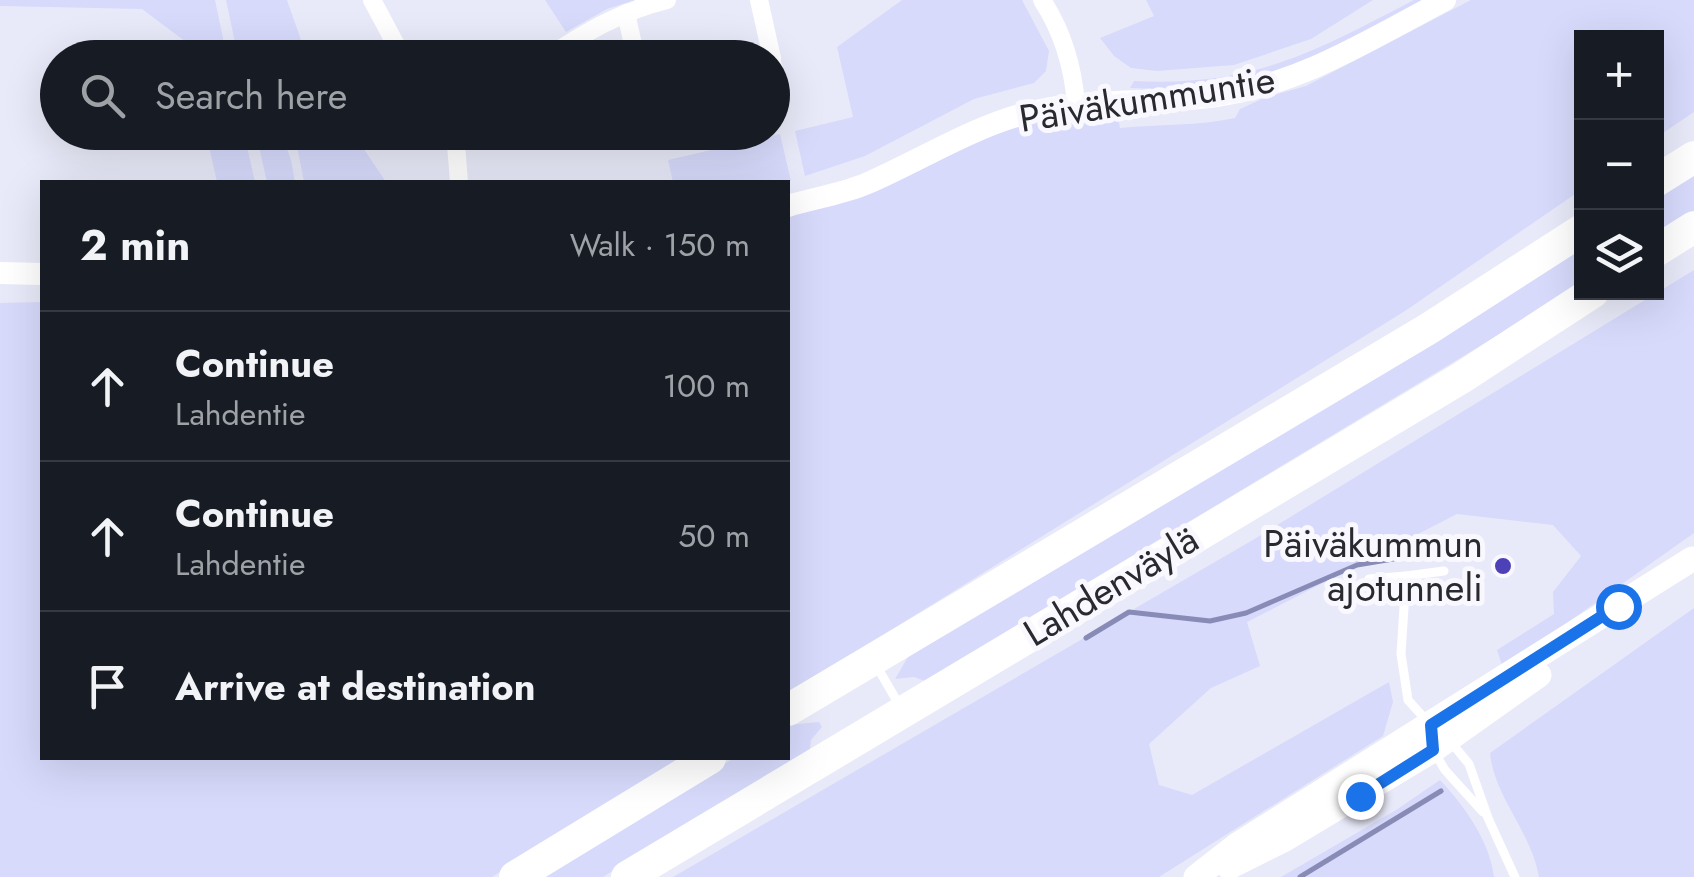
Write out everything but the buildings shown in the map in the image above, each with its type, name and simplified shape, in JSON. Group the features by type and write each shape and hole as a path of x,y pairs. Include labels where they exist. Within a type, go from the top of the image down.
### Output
{"highway":[{"path":"1664,176 1694,157"},
{"path":"1664,246 1694,227"},
{"name":"Lahdenväylä","path":"790,709 1428,329 1574,235"},
{"name":"Lahdenväylä","path":"627,877 1461,378 1581,300"},
{"path":"515,877 707,760"}],"main road":[{"path":"1205,877 1286,838 1438,739 1661,586 1693,558"},
{"path":"1196,877 1238,845 1438,739"}],"street":[{"path":"372,0 393,40"},
{"path":"574,40 626,13 667,0"},
{"path":"760,0 768,40"},
{"path":"1042,0 1063,40 1074,76 1076,104"},
{"name":"Päiväkummuntie","path":"790,205 866,184 987,126 1028,112 1076,104 1216,96 1303,74 1445,0"},
{"path":"626,13 632,40"},
{"path":"456,150 458,180"},
{"path":"0,273 40,274"}],"lane":[{"path":"1369,578 1444,571"},
{"path":"1406,576 1401,654 1408,700 1438,739 1469,764 1515,877"},
{"path":"872,658 902,710"},
{"path":"1438,739 1446,770 1488,818"}],"shaded area":[{"path":"0,0 215,0 223,40 183,40 142,9 0,6"},
{"path":"226,0 287,0 301,40 234,40"},
{"path":"545,0 635,0 607,9 566,32"},
{"path":"902,0 1022,0 1049,51 1046,71 1034,83 974,99 865,156 805,176 795,131 853,117 837,47"},
{"path":"1146,0 1373,0 1311,39 1234,65 1157,71 1131,68 1114,56 1100,38 1154,16"},
{"path":"1414,0 1429,0 1297,66 1215,85 1130,88 1134,81 1213,78 1280,63"},
{"path":"1471,0 1694,0 1694,112 1664,132 1664,30 1574,30 1574,195 1405,311 790,693 790,205 979,129 1115,102 1120,128 1193,124 1235,118 1240,109 1306,86"},
{"path":"210,150 248,150 255,180 217,180"},
{"path":"260,150 287,150 295,180 267,180"},
{"path":"298,150 364,150 385,180 304,180"},
{"path":"711,150 784,150 791,181 673,180 668,160"},
{"path":"1694,172 1694,212 1664,232 1664,210 1664,192"},
{"path":"1574,250 1574,289 925,681 914,677 895,679 912,650"},
{"path":"1694,270 1694,533 1503,668 1497,650 1554,614 1553,592 1581,556 1553,525 1457,514 1247,622 1260,666 1211,688 1149,744 1159,785 1192,795 1389,682 1393,702 1383,736 1159,877 673,877 1251,541 1645,300 1664,300 1664,288"},
{"path":"40,302 40,760 682,760 492,877 0,877 0,303"},
{"path":"1694,608 1694,877 1539,877 1529,844 1498,784 1490,753"},
{"path":"819,722 822,727 811,740 810,749 603,877 541,877 731,760 790,760 790,725"},
{"path":"1440,780 1475,825 1494,877 1281,877 1396,810"}],"waterway":[{"path":"1086,638 1129,612 1210,621 1246,613 1357,565 1423,554"},
{"path":"1300,877 1441,791"}],"place":[{"name":"Päiväkummun ajotunneli","path":"1503,566"}],"route":[{"path":"1360,796 1433,750 1431,725 1618,606"}]}
